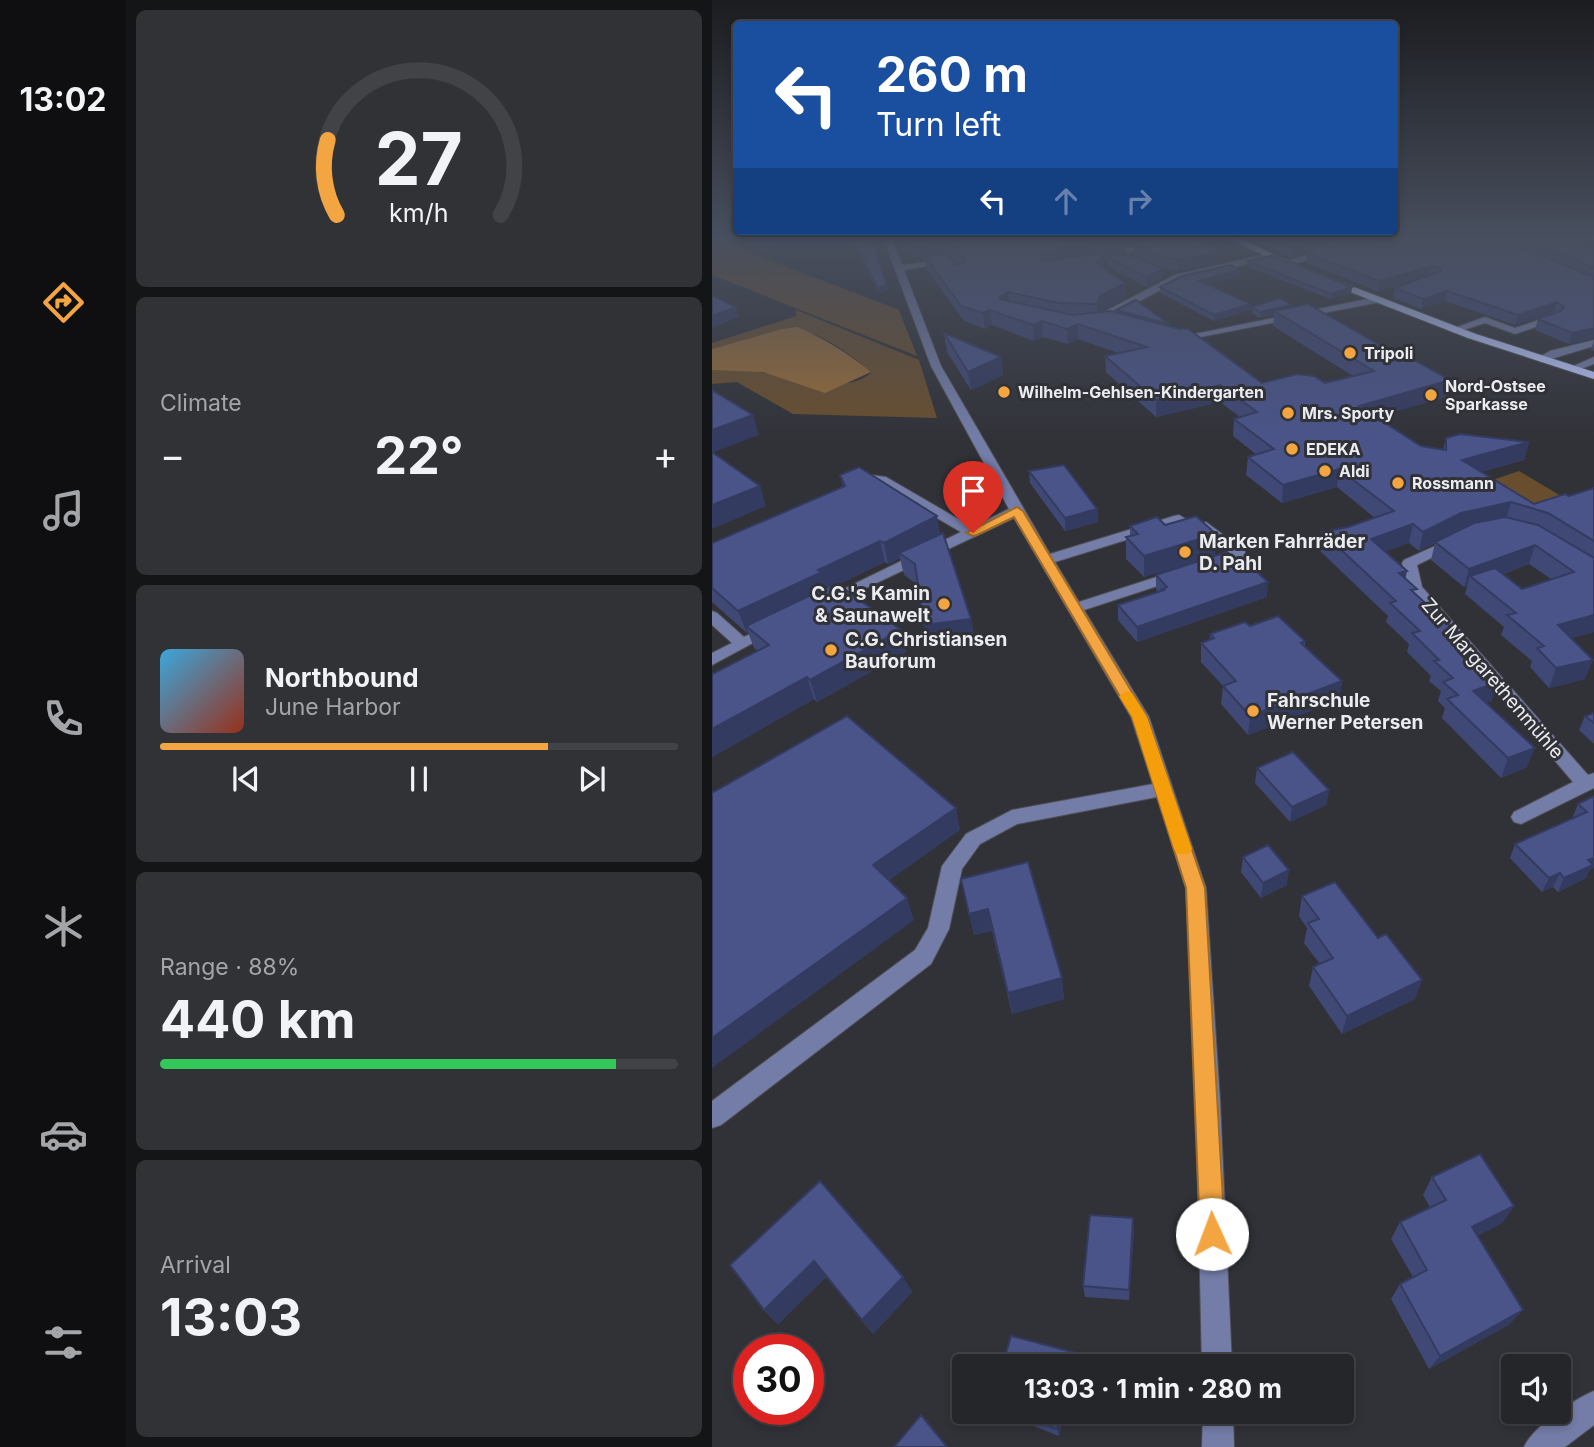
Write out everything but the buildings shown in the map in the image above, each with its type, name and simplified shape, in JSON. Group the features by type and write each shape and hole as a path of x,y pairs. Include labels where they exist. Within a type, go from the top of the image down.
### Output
{"main road":[{"path":"1389,305 1494,344 1594,376"}],"street":[{"path":"913,305 936,366 1017,511 1140,717 1196,888 1208,1100 1217,1354"},
{"path":"1122,326 1104,323 1105,315 1125,305"},
{"path":"1169,338 1180,339 1348,305"},
{"path":"1454,330 1485,320 1515,331 1553,318"},
{"path":"1494,344 1518,335 1529,335"},
{"path":"1541,359 1553,353 1594,343"},
{"path":"1572,369 1594,360"},
{"path":"848,486 871,479 881,480 973,533"},
{"path":"816,607 1017,511"},
{"path":"1046,560 1179,520"},
{"path":"1074,608 1240,554 1206,526"},
{"name":"Zur Margarethenmühle","path":"1470,536 1409,562 1414,588 1589,782"},
{"path":"712,616 742,644"},
{"path":"712,660 791,619"},
{"path":"1520,817 1589,782"},
{"path":"712,1116 874,997 923,957 938,929 952,866 973,839 1012,817 1164,789"},
{"path":"1540,1447 1594,1406"},
{"path":"1218,1424 1218,1447"}],"shaded area":[{"path":"787,305 885,305 899,310 917,356"},
{"path":"796,310 919,360 937,418 793,414 737,382 712,384 712,370 755,371 832,384 860,380 871,373 838,347 816,335 796,334 765,338 712,349 712,343 796,316"},
{"path":"797,327 836,347 871,372 825,393 763,372 712,370 712,349"},
{"path":"1519,471 1566,499 1528,513 1472,487"}],"slow traffic":[{"path":"1127,696 1140,717 1183,849"}],"place":[{"name":"Tripoli","path":"1350,353"},
{"name":"Wilhelm-Gehlsen-Kindergarten","path":"1004,392"},
{"name":"Nord-Ostsee Sparkasse","path":"1431,395"},
{"name":"Mrs. Sporty","path":"1288,413"},
{"name":"EDEKA","path":"1292,449"},
{"name":"Aldi","path":"1325,471"},
{"name":"Rossmann","path":"1398,483"},
{"name":"Marken Fahrräder D. Pahl","path":"1185,552"},
{"name":"C.G.'s Kamin & Saunawelt","path":"944,604"},
{"name":"C.G. Christiansen Bauforum","path":"831,650"},
{"name":"Fahrschule Werner Petersen","path":"1253,711"}],"route":[{"path":"973,533 1017,511 1140,717 1196,888 1208,1100 1212,1234"}]}
